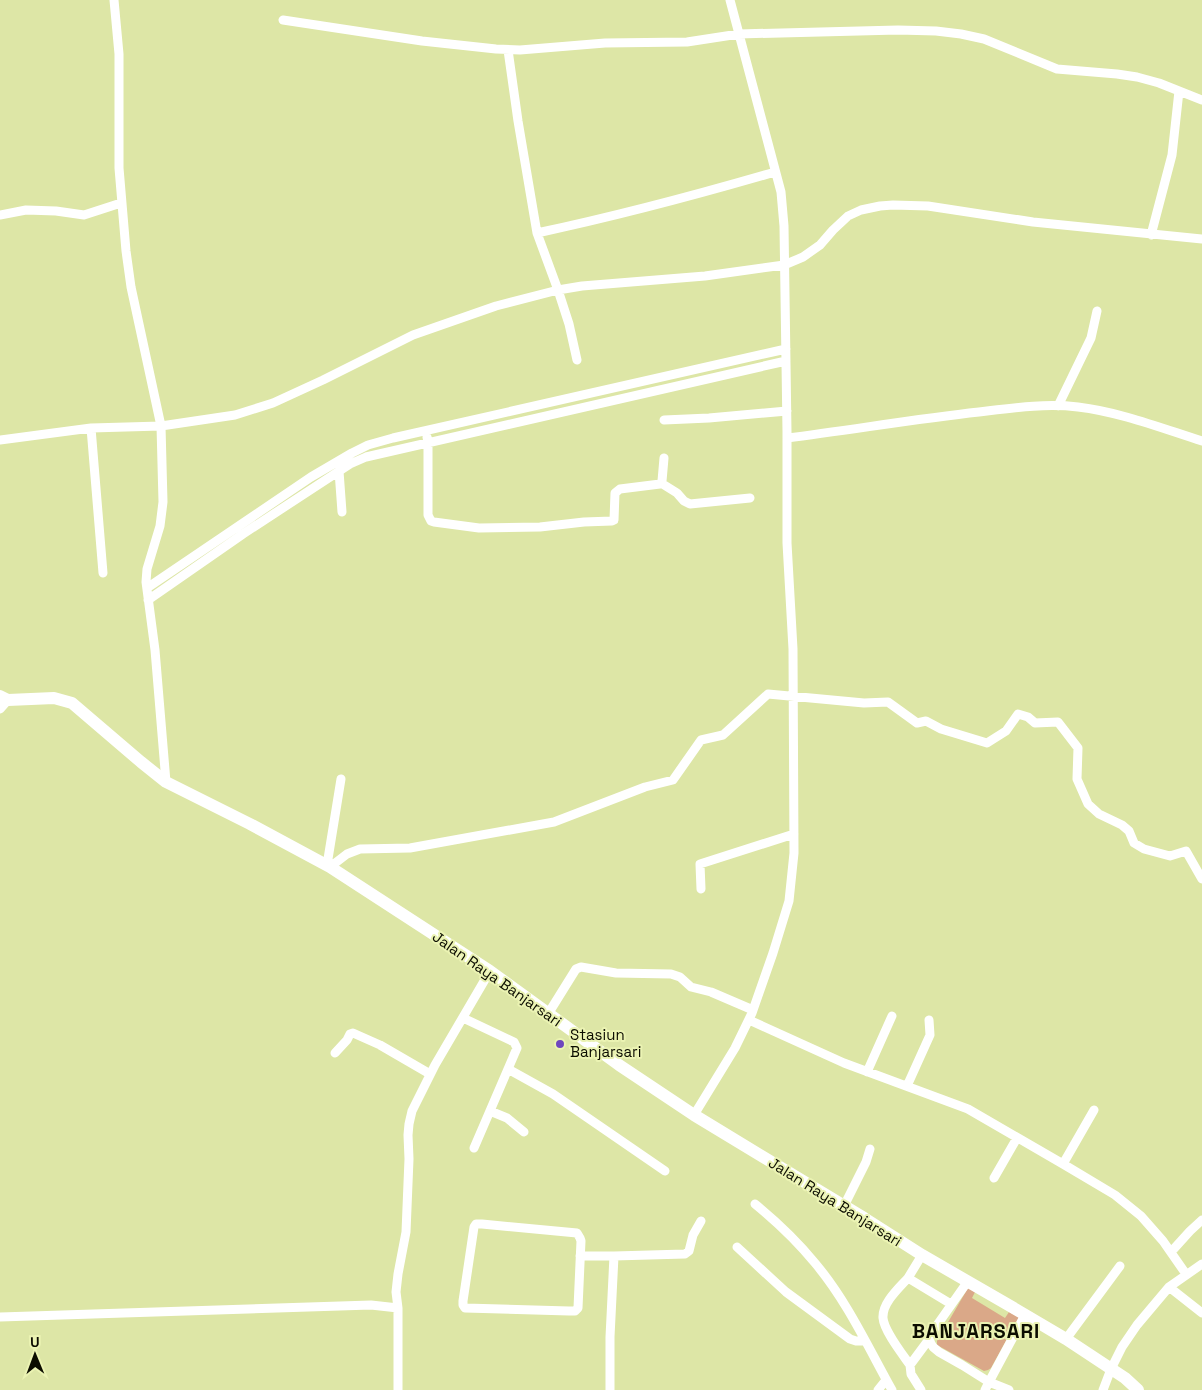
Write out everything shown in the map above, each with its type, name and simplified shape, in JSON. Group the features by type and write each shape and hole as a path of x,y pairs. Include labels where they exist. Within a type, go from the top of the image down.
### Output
{"highway":[{"name":"Jalan Raya Banjarsari","path":"3,702 54,698 72,703 166,782 329,866 490,971 618,1065 694,1115 922,1255 1066,1339 1111,1368 1138,1390"}],"street":[{"path":"114,0 119,46 121,203 131,286 161,426 163,502 160,526 147,569 147,593 155,650 166,782"},
{"path":"694,1115 735,1048 753,1010 773,954 788,900 794,853 793,650 787,543 784,226 781,192 730,0"},
{"path":"283,20 422,41 508,50 605,43 687,42 739,34 898,30 936,31 984,39 1057,69 1137,77 1179,90 1202,100"},
{"path":"508,50 537,233 558,290 577,360"},
{"path":"1151,235 1172,155 1179,90"},
{"path":"537,233 587,223 775,172"},
{"path":"0,215 26,210 56,211 84,215 121,203"},
{"path":"0,440 91,428 161,426 235,415 273,403 413,336 496,306 558,290 582,286 705,276 784,266 803,257 820,245 848,216 862,210 880,206 928,206 1033,222 1202,239"},
{"path":"1058,406 1091,338 1097,311"},
{"path":"147,593 287,500 339,471 348,461 368,446 394,444 426,435 584,401 687,377 786,349"},
{"path":"687,377 786,361"},
{"path":"787,438 942,416 1021,407 1058,406 1091,409 1121,415 1202,441"},
{"path":"664,420 787,411"},
{"path":"91,428 102,573"},
{"path":"426,435 428,515 431,521 434,522 479,528 540,527 612,521 614,520 615,493 617,491 661,483 677,493 684,502 690,504 750,498"},
{"path":"661,483 664,458"},
{"path":"287,500 311,477 348,461"},
{"path":"339,471 342,512"},
{"path":"329,866 347,854 360,849 410,848 554,822 645,787 673,780 701,740 723,735 768,694 864,703 888,702 917,723 926,721 941,729 987,744 1006,731 1018,714 1028,717 1036,723 1058,722 1078,748 1077,779 1088,804 1099,814 1122,825 1128,831 1134,843 1144,848 1170,856 1186,851 1202,878"},
{"path":"329,866 341,779"},
{"path":"700,889 700,864 794,834"},
{"path":"548,1014 576,969 581,967 616,973 665,973 676,975 691,988 711,992 753,1010"},
{"path":"398,1390 398,1308 396,1292 406,1232 410,1158 408,1124 412,1111 430,1074 490,971"},
{"path":"868,1072 892,1016"},
{"path":"463,1018 514,1042 517,1048 474,1148"},
{"path":"749,1020 868,1072 968,1109 1063,1164 1115,1196 1141,1216 1171,1252 1186,1274"},
{"path":"907,1086 930,1036 929,1020"},
{"path":"335,1053 350,1034 353,1033 380,1045 430,1074"},
{"path":"509,1069 553,1094 664,1171"},
{"path":"1063,1164 1094,1110"},
{"path":"490,1111 507,1118 524,1132"},
{"path":"994,1178 1017,1138"},
{"path":"844,1206 866,1162 870,1149"},
{"path":"756,1204 779,1224 816,1264 839,1297 892,1390"},
{"path":"1171,1252 1190,1230 1202,1220"},
{"path":"580,1256 685,1254 689,1251 694,1233 701,1221"},
{"path":"478,1224 577,1233 580,1238 580,1256 578,1308 574,1311 465,1308 462,1305 474,1227 478,1224"},
{"path":"737,1247 771,1279 801,1303 850,1338 856,1341 865,1341"},
{"path":"921,1390 910,1374 910,1365 887,1330 883,1318 890,1300 908,1278 922,1255"},
{"path":"610,1390 610,1338 614,1256"},
{"path":"1066,1339 1120,1266"},
{"path":"1102,1390 1122,1347 1137,1325 1169,1286 1186,1274 1200,1268"},
{"path":"908,1278 951,1304"},
{"path":"910,1365 968,1281"},
{"path":"1169,1286 1202,1313"},
{"path":"0,1317 371,1305 398,1308"},
{"path":"987,1386 1025,1314"},
{"path":"930,1338 933,1347 962,1364 987,1386 1009,1390"},
{"path":"878,1390 886,1380"}],"shaded area":[{"path":"968,1288 975,1292 972,1298 1005,1318 1009,1312 1019,1317 991,1368 984,1371 937,1345 937,1341"}],"place":[{"name":"Stasiun Banjarsari","path":"560,1044"}],"district":[{"name":"BANJARSARI","path":"976,1331"}]}
